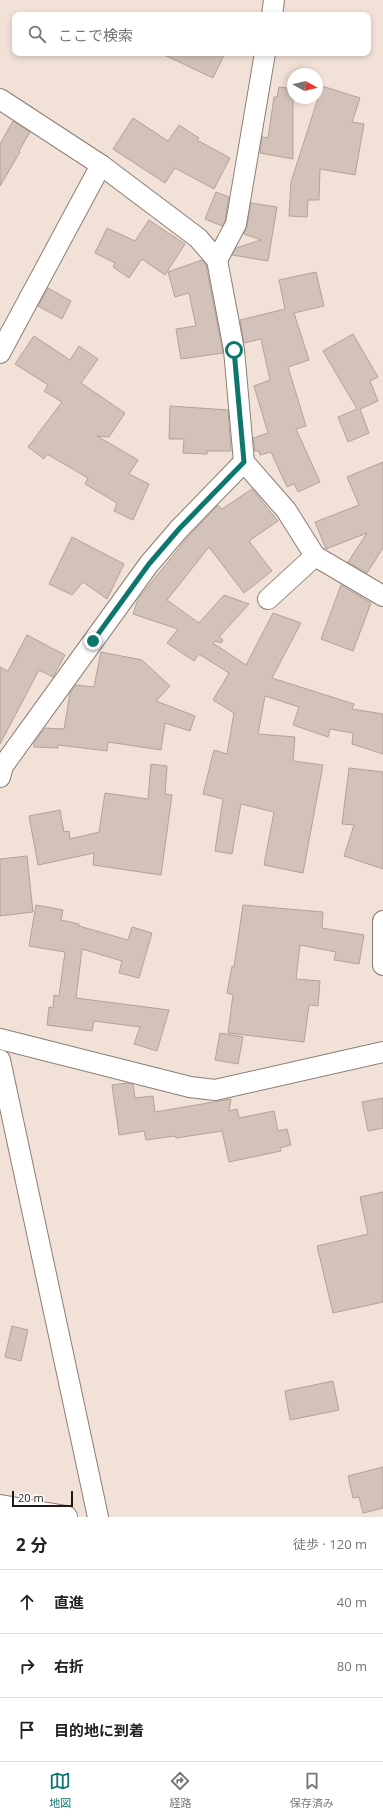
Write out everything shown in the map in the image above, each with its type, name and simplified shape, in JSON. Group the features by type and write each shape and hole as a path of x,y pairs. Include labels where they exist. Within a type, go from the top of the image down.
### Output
{"street":[{"path":"272,12 274,0"},
{"path":"217,260 236,224 264,56"},
{"path":"0,99 101,165 198,238 217,260 234,350 244,462 286,510 315,556 383,596"},
{"path":"0,353 101,165"},
{"path":"0,777 3,766 149,564 179,529 244,462"},
{"path":"268,599 315,556"},
{"path":"383,921 383,965"},
{"path":"0,1039 190,1087 215,1090 383,1052"},
{"path":"0,1060 98,1517"},
{"path":"0,1506 66,1517"}],"building":[{"path":"166,56 224,56 213,78"},
{"path":"323,86 360,98 352,122 364,124 355,175 320,169 319,200 308,200 307,217 289,216 291,182 316,104 323,104"},
{"path":"279,87 287,88 287,104 293,104 293,159 260,153 262,137 268,138 274,97 277,97"},
{"path":"133,118 168,141 179,125 199,138 197,140 230,158 214,189 175,168 165,183 113,149"},
{"path":"13,121 30,132 0,186 0,144"},
{"path":"216,192 229,197 225,220 222,226 205,219"},
{"path":"251,203 277,207 268,261 232,255 236,248 261,240 244,234"},
{"path":"149,220 185,244 165,275 142,259 129,278 113,267 115,263 95,253 107,228 135,241"},
{"path":"202,260 206,265 223,353 181,359 176,329 196,326 189,293 175,297 168,272"},
{"path":"316,272 324,306 294,313 309,360 288,367 306,426 296,429 320,482 298,492 294,484 287,487 271,452 260,455 259,451 255,451 253,438 268,433 254,386 270,380 261,339 244,343 240,320 285,309 279,280"},
{"path":"48,288 71,301 62,319 38,306"},
{"path":"353,334 378,377 370,381 378,401 360,409 369,433 348,442 338,417 357,409 323,351"},
{"path":"34,336 70,360 79,346 98,359 81,383 125,413 109,437 97,436 138,460 129,474 149,484 133,520 114,511 117,503 85,484 88,478 47,454 44,459 28,447 62,402 44,391 48,385 15,364"},
{"path":"170,406 228,410 231,451 207,451 207,454 183,453 184,439 169,439"},
{"path":"383,462 383,548 367,573 348,562 367,533 326,549 315,522 359,505 347,477"},
{"path":"252,489 278,521 249,541 272,571 244,593 209,547 167,600 199,623 224,595 249,604 219,637 223,640 221,643 215,641 213,643 246,665 273,613 301,623 272,678 354,704 352,709 383,714 383,754 352,744 353,733 330,729 328,737 293,725 299,707 265,696 258,734 295,737 293,761 323,765 303,873 264,865 274,812 241,804 232,854 215,851 223,799 203,794 214,750 227,754 234,713 213,700 229,673 199,654 194,661 167,643 178,629 133,614 138,599 188,537 218,505 222,509"},
{"path":"72,537 124,564 107,599 83,582 72,595 49,584"},
{"path":"341,585 371,603 353,651 321,639"},
{"path":"27,635 65,655 53,677 39,670 0,744 0,667 8,671"},
{"path":"101,652 142,660 170,686 156,701 195,716 190,731 165,723 161,750 108,742 107,751 58,745 58,748 34,747 34,743 45,728 64,729 70,693 76,685 94,687"},
{"path":"151,764 167,766 165,794 172,795 161,875 93,865 94,853 38,865 29,816 60,810 64,832 69,831 70,839 99,832 105,793 148,799"},
{"path":"349,768 383,772 383,869 344,856 354,825 342,824"},
{"path":"27,856 33,912 0,916 0,859"},
{"path":"36,905 63,910 61,920 79,924 79,926 128,940 132,927 152,933 139,978 119,973 122,961 82,949 76,998 169,1010 157,1051 134,1044 140,1027 94,1021 92,1031 47,1025 49,1007 53,1008 54,995 59,996 65,952 29,946"},
{"path":"243,905 323,912 322,928 364,935 359,964 334,960 336,952 300,945 296,979 320,981 318,1006 309,1005 304,1042 228,1033 233,995 227,993 232,966 234,967"},
{"path":"220,1033 243,1037 238,1064 215,1060"},
{"path":"127,1083 133,1084 135,1098 153,1096 155,1112 231,1099 229,1111 237,1109 239,1118 274,1111 278,1131 287,1129 291,1145 280,1148 281,1151 229,1162 222,1131 176,1138 175,1136 146,1140 144,1131 119,1135 112,1085"},
{"path":"383,1098 383,1128 368,1131 362,1102"},
{"path":"383,1192 383,1302 333,1313 317,1246 368,1234 360,1197"},
{"path":"12,1326 28,1330 21,1361 5,1357"},
{"path":"333,1381 339,1410 290,1420 285,1391"},
{"path":"383,1467 383,1508 363,1513 359,1497 353,1498 348,1476"}],"route":[{"path":"93,641 149,564 179,529 244,462 234,350"}]}
